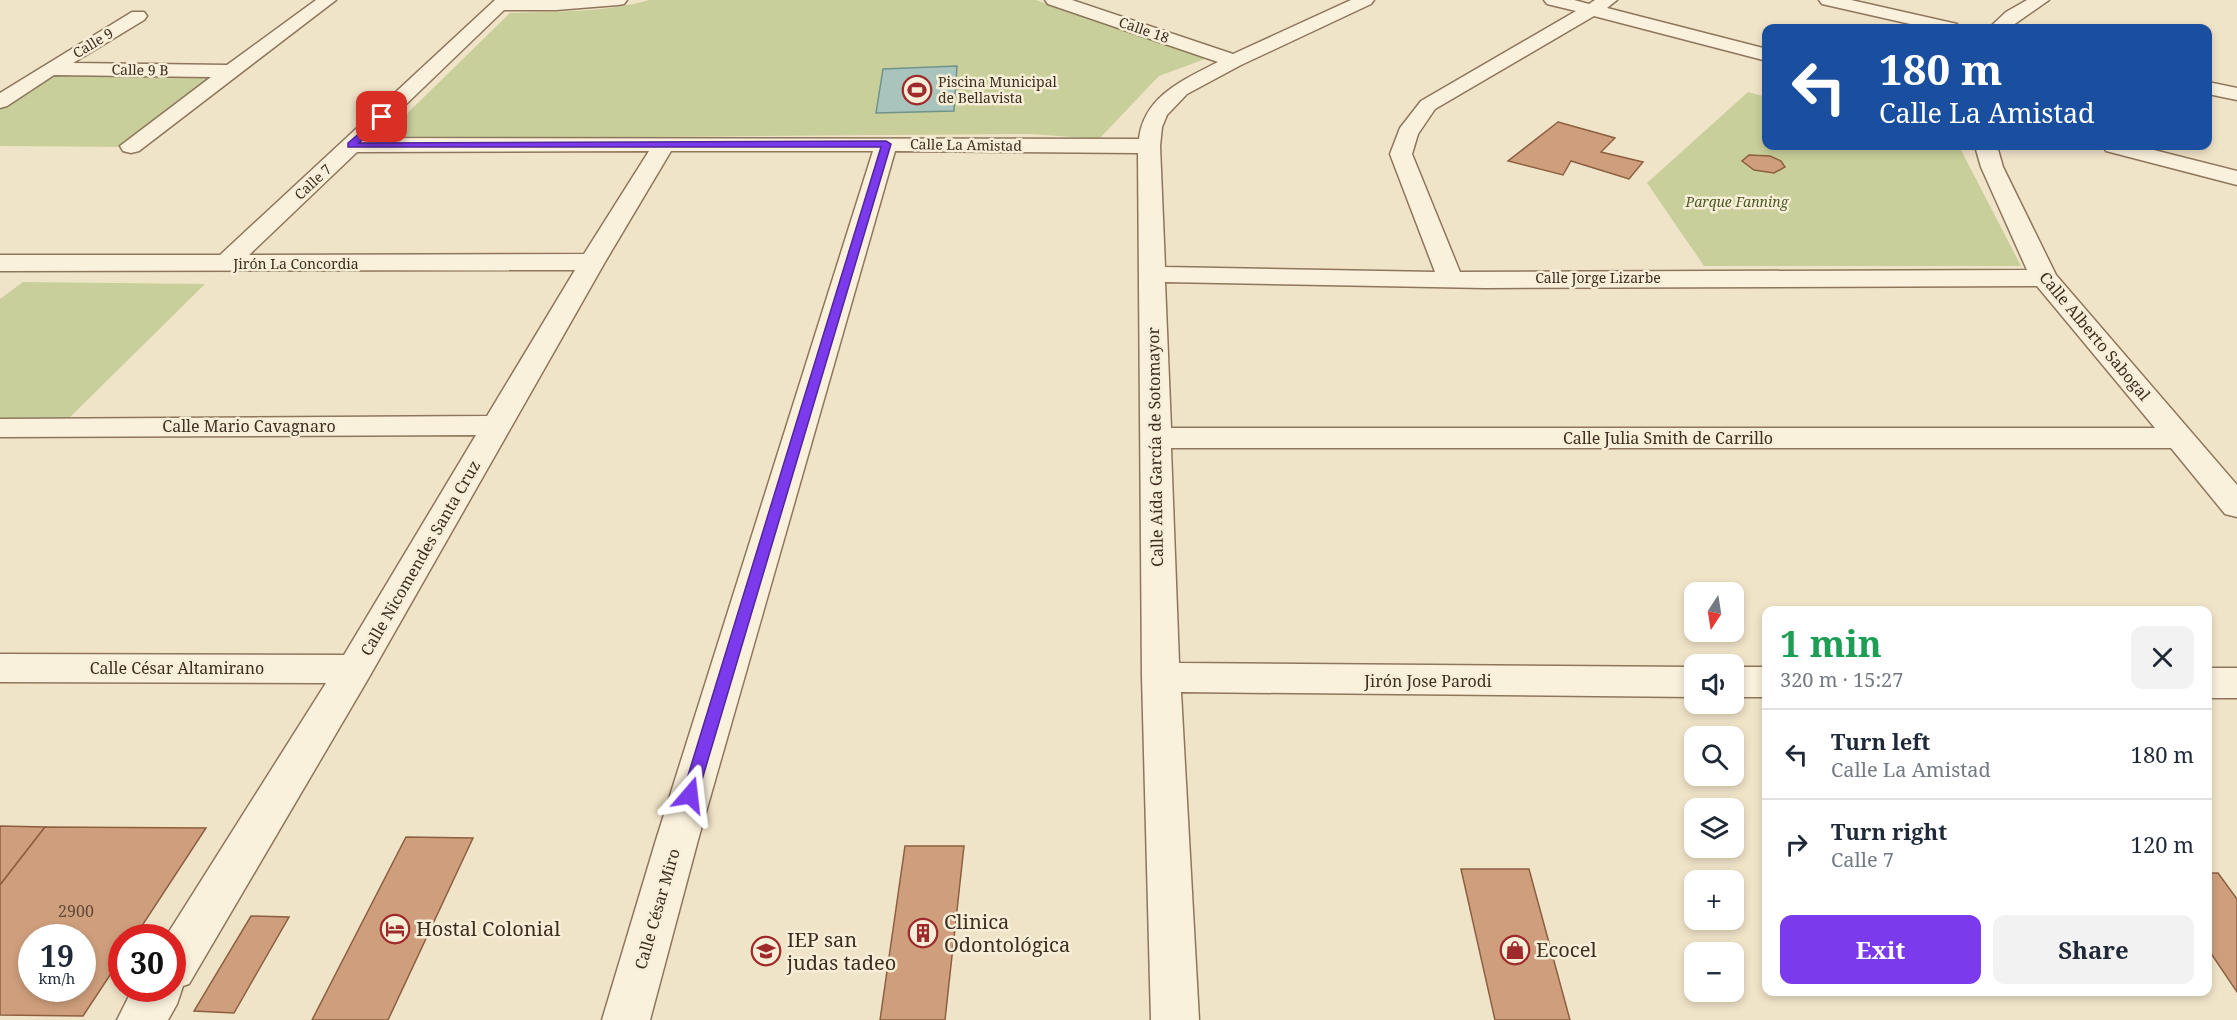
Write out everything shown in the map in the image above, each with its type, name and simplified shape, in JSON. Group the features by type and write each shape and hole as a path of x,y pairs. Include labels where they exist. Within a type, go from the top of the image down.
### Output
{"street":[{"name":"Calle 9","path":"0,102 138,16 109,15 134,0"},
{"path":"131,146 327,0"},
{"path":"502,2 556,5 618,0"},
{"name":"Calle 18","path":"1054,0 1234,61"},
{"path":"1089,12 1119,0"},
{"name":"Calle Aída García de Sotomayor","path":"1175,1020 1161,677 1151,274 1149,146 1151,128 1166,102 1180,90 1234,61 1365,0"},
{"path":"1553,0 1599,5 1762,54"},
{"path":"1828,0 1933,24"},
{"path":"2003,24 2040,0"},
{"name":"Calle 7","path":"225,264 502,2"},
{"path":"1450,278 1401,154 1402,141 1414,121 1428,105 1599,5"},
{"name":"Calle 9 B","path":"50,69 230,71"},
{"path":"2212,89 2237,94"},
{"name":"Calle César Miro","path":"626,1020 676,840 886,144"},
{"name":"Calle La Amistad","path":"351,145 1149,146"},
{"name":"Calle Nicomendes Santa Cruz","path":"186,945 355,669 592,262 664,145"},
{"name":"Calle Alberto Sabogal","path":"1987,150 1992,167 2044,278 2237,506"},
{"path":"2129,150 2237,178"},
{"name":"Jirón La Concordia","path":"0,263 592,262"},
{"name":"Calle Jorge Lizarbe","path":"1151,274 1219,277 2044,278"},
{"name":"Calle Mario Cavagnaro","path":"0,428 498,425"},
{"name":"Calle Julia Smith de Carrillo","path":"1155,438 2181,438"},
{"name":"Calle César Altamirano","path":"0,668 355,669"},
{"name":"Jirón Jose Parodi","path":"1161,677 1266,680 1684,682"},
{"path":"1744,682 1762,682"},
{"path":"2212,683 2237,683"},
{"path":"141,1020 152,1002"}],"green space":[{"path":"649,0 1036,0 1205,59 1159,76 1099,139 1031,134 381,139 510,13 598,9"},
{"path":"49,72 230,73 128,147 0,146 0,101"},
{"name":"Parque Fanning","path":"1748,92 1762,96 1762,150 1961,150 2021,266 1704,266 1647,183"},
{"path":"23,282 205,284 60,427 0,428 0,299"}],"water":[{"name":"Piscina Municipal de Bellavista","path":"957,66 954,111 876,113 883,69"}],"building":[{"path":"1558,122 1615,138 1601,152 1643,162 1629,179 1571,161 1563,175 1508,161"},
{"path":"1749,155 1770,156 1781,161 1785,167 1774,173 1754,170 1742,161"},
{"path":"0,826 45,827 0,885"},
{"path":"45,827 206,828 143,924 108,924 108,978 96,996 96,924 18,924 18,1002 92,1002 83,1016 0,1015 0,885"},
{"name":"Hostal Colonial","path":"406,837 473,838 388,1020 312,1020"},
{"name":"Clinica Odontológica","path":"905,846 964,846 945,1020 880,1020"},
{"path":"1461,869 1529,869 1570,1020 1495,1020"},
{"path":"2212,873 2218,873 2237,899 2237,992 2212,955"},
{"path":"251,916 289,917 234,1013 194,1011"}],"place":[{"name":"Piscina Municipal de Bellavista","path":"917,90"},
{"name":"Hostal Colonial","path":"395,929"},
{"name":"Clinica Odontológica","path":"923,933"},
{"name":"Ecocel","path":"1515,950"},
{"name":"IEP san judas tadeo","path":"766,951"}],"route":[{"path":"382,117 351,145 886,144 883,162 690,795"}]}
